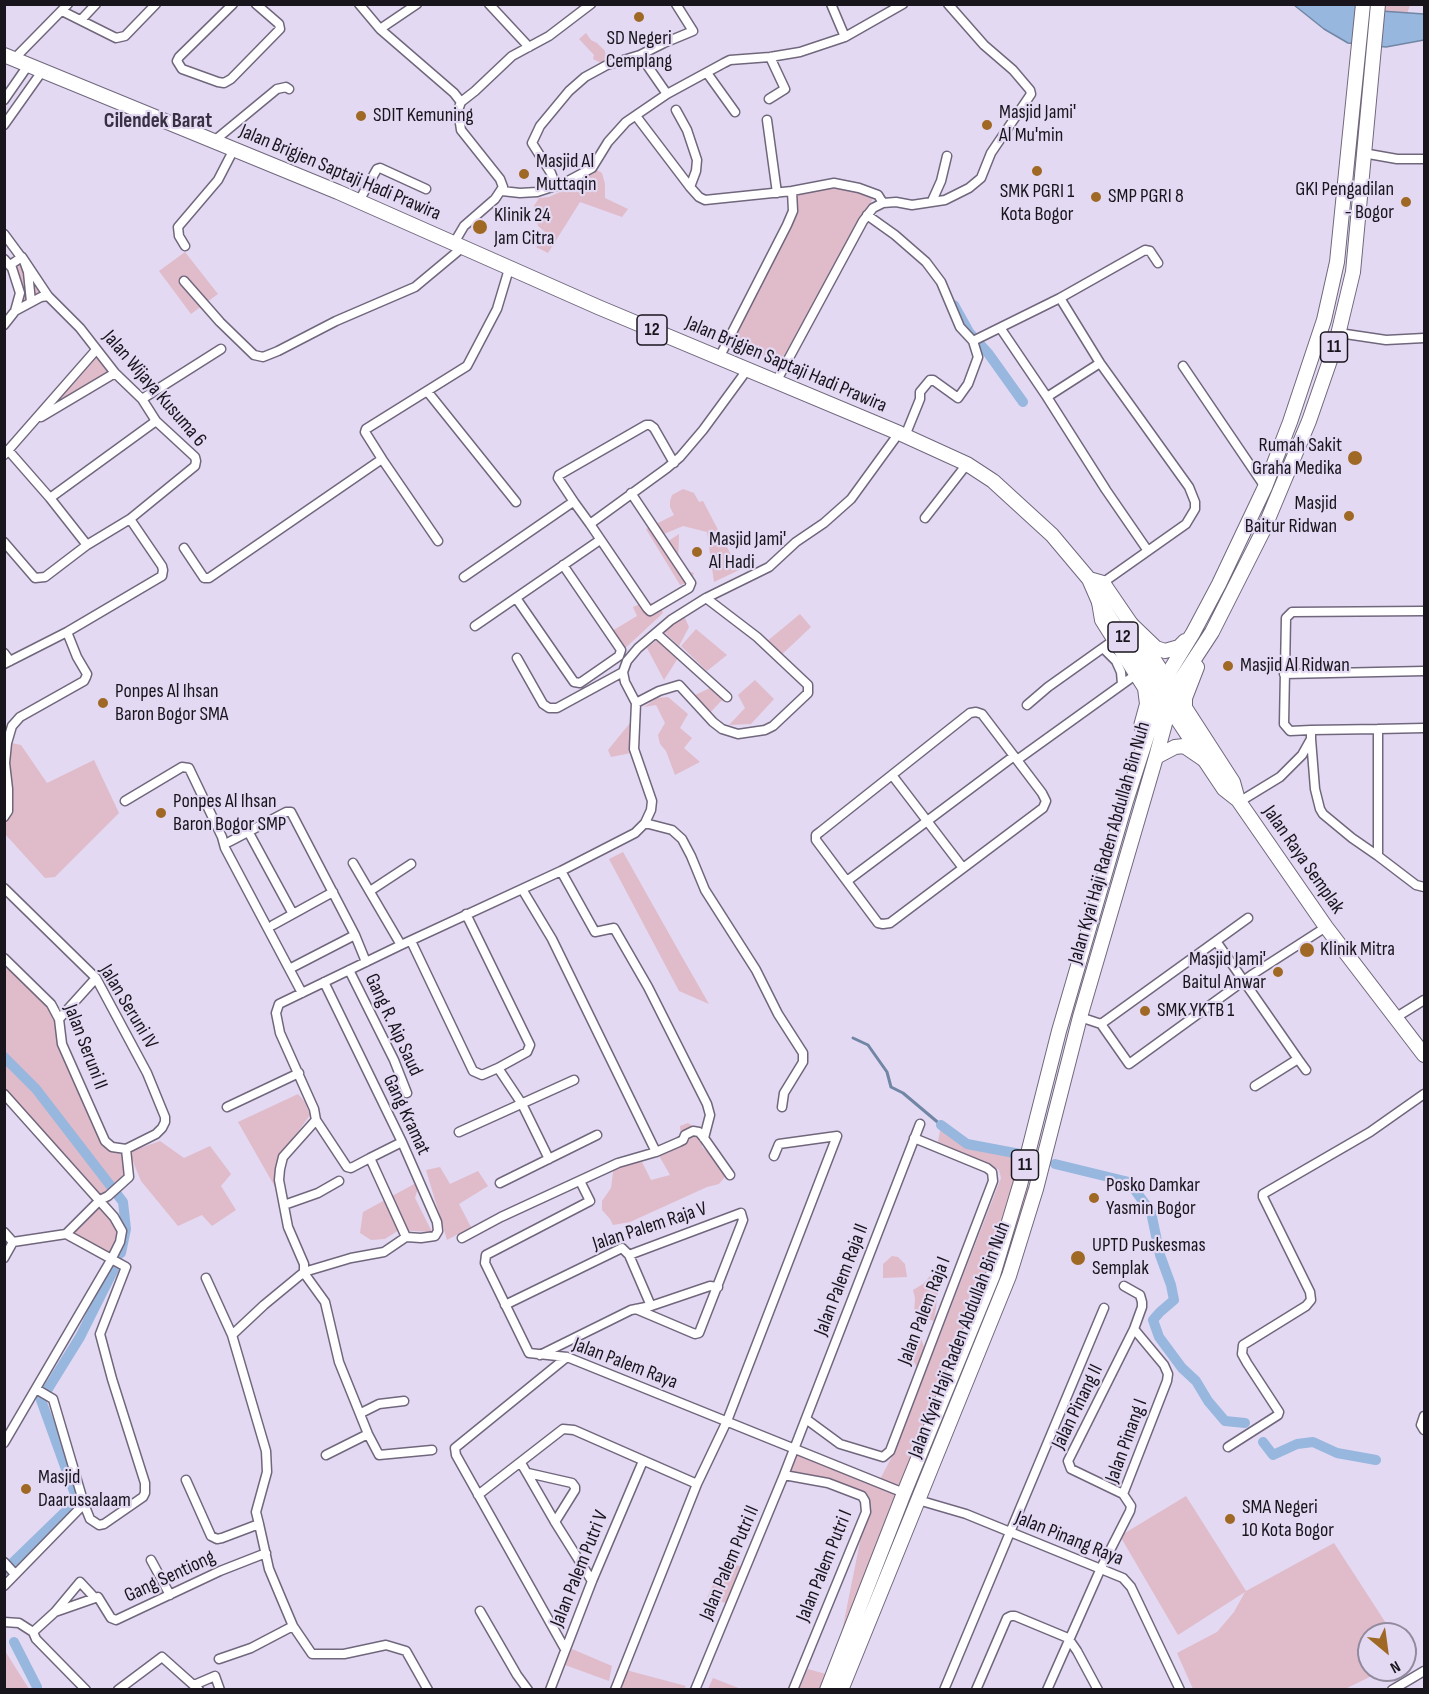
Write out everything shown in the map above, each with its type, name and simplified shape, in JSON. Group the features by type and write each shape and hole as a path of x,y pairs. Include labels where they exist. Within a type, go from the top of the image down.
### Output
{"main road":[{"name":"Jalan Kyai Haji Raden Abdullah Bin Nuh","path":"841,1689 1009,1276 1036,1189 1080,1017 1170,706 1166,676 1193,633 1219,584 1265,487 1290,422 1324,320 1337,262 1363,4"},
{"name":"Jalan Kyai Haji Raden Abdullah Bin Nuh","path":"827,1689 993,1275 1020,1185 1059,1031 1126,801 1167,692 1212,632 1263,531 1308,421 1339,333 1353,272 1378,4"},
{"name":"Jalan Brigjen Saptaji Hadi Prawira","path":"9,57 359,201 509,269 902,434 967,464 993,481 1052,535 1096,588"},
{"name":"12","path":"1096,588 1156,648 1165,651 1179,647 1193,633"},
{"name":"12","path":"1096,588 1140,671 1167,692"},
{"path":"1096,588 1109,644 1140,671 1145,688 1147,704 1129,772 1126,801"},
{"name":"12","path":"1131,624 1166,676"},
{"path":"1185,709 1185,698 1191,679 1212,632"},
{"name":"Jalan Raya Semplak","path":"1167,692 1185,709 1233,782 1239,801"},
{"name":"Jalan Raya Semplak","path":"1170,706 1224,789 1239,801 1326,927 1425,1055"},
{"name":"12","path":"1156,757 1175,747 1184,746 1206,761"},
{"path":"1020,1185 1036,1189"}],"street":[{"path":"81,20 96,4"},
{"path":"9,57 65,8 110,37 120,38 125,36 156,4"},
{"path":"233,4 179,57 177,61 182,69 218,82 224,83 231,79 280,29 279,24 255,4"},
{"path":"359,4 380,29 454,93 461,102"},
{"path":"380,29 417,4"},
{"path":"489,4 530,47"},
{"path":"184,281 220,322 254,355 262,357 336,321 415,287 459,245 464,225 495,200 502,191 502,182 461,130 458,110 461,102 476,91 512,56 549,36 591,4"},
{"path":"556,186 551,173 532,143 540,126 585,77 608,65 640,55 693,31 676,4"},
{"path":"831,4 845,37"},
{"path":"502,191 537,192 556,186 592,168 608,142 626,122 667,94 729,60 790,55 845,37 903,4"},
{"path":"776,382 867,215 873,208 883,203 896,202 912,205 945,200 969,188 981,178 991,153 1030,94 1030,90 1013,70 984,45 948,4"},
{"path":"640,55 667,94"},
{"path":"769,99 785,89 770,57"},
{"path":"4,100 29,64"},
{"path":"4,125 43,70"},
{"path":"707,73 735,112"},
{"path":"214,141 277,89 286,87 289,89"},
{"path":"13,90 25,97"},
{"path":"675,110 687,130 696,160 696,171 690,187"},
{"path":"636,116 690,187 705,200 792,192 834,183 878,195 883,203"},
{"path":"767,120 777,193"},
{"path":"185,246 179,236 178,227 218,180 234,149"},
{"path":"1363,153 1397,159 1425,159"},
{"path":"932,201 941,181 947,156"},
{"path":"359,201 380,168 426,189"},
{"path":"719,358 787,225 792,211 792,192"},
{"path":"402,1142 351,1168 346,1167 316,1120 299,1072 280,1033 276,1013 279,1004 561,871 635,833 645,823 652,801 634,749 636,703 623,672 627,661 656,633 705,598 769,567 796,542 824,523 851,499 902,434 920,399 920,392 932,378 958,398 968,384 978,357 975,340 960,327 941,282 926,262 895,235 867,215"},
{"name":"Jalan Wijaya Kusuma 6","path":"4,234 48,296 80,328 115,373 142,399 156,421 195,457 196,461 195,466 130,519 87,545 45,577 35,578 4,542"},
{"path":"975,340 1060,298 1148,250 1158,263"},
{"path":"15,311 20,293 7,262 22,257 28,272 31,302"},
{"path":"438,541 365,432 366,429 462,370 471,359 497,309 509,269"},
{"path":"4,325 15,311 41,297 48,296"},
{"path":"1060,298 1100,363 1189,487 1196,509 1186,524 1096,588"},
{"path":"1001,328 1148,551"},
{"path":"1339,333 1386,340 1425,338"},
{"path":"142,399 221,349"},
{"path":"87,545 50,498 6,452 96,350"},
{"path":"1047,397 1100,363"},
{"path":"1183,366 1265,487"},
{"path":"590,524 674,462 703,430 747,370"},
{"path":"32,422 115,373"},
{"path":"427,391 516,502"},
{"path":"50,498 156,421"},
{"path":"631,493 691,585 650,611 558,478 559,475 650,424 674,462"},
{"path":"184,548 204,578 209,578 382,459"},
{"path":"925,518 967,464"},
{"path":"464,577 574,502"},
{"path":"4,653 7,662 67,632 162,576 162,566 130,519"},
{"path":"475,626 600,540"},
{"path":"516,598 574,682 580,683 619,656 621,650 563,565"},
{"path":"636,703 659,691 679,685 712,722 722,729 738,734 765,730 773,726 808,693 808,685 757,637 705,598"},
{"path":"1425,611 1292,612 1286,618 1284,674 1284,724 1290,731 1311,734 1425,728"},
{"path":"4,817 8,811 8,789 4,764 12,726 20,717 84,681 86,677 87,674 67,632"},
{"path":"656,633 727,697"},
{"path":"1028,705 1048,687 1109,644 1121,672 1122,684"},
{"path":"517,658 543,704 549,708 557,708 623,672"},
{"path":"847,881 927,821 1140,671"},
{"path":"1284,674 1425,671"},
{"path":"979,712 1016,758 1046,801 1043,807 963,868 890,923 883,924 878,923 819,844 816,835 891,775 970,714 979,712"},
{"path":"1378,729 1378,856"},
{"path":"1239,801 1280,777 1302,755 1311,734"},
{"path":"1311,734 1315,789 1320,809 1338,826 1416,885 1425,887"},
{"path":"125,801 182,767 189,768 225,848 302,993"},
{"path":"891,775 963,868"},
{"path":"229,842 286,812 291,812 355,935 366,962"},
{"path":"645,823 672,830 682,839 705,891 756,970 778,1014 803,1053 803,1062 784,1093 782,1107"},
{"path":"249,833 293,914"},
{"path":"353,863 401,945"},
{"path":"370,891 411,864"},
{"path":"561,871 595,932 614,928 648,987 707,1104 710,1115 704,1138"},
{"name":"Jalan Seruni IV","path":"4,888 96,978 147,1073 165,1117 162,1128 156,1134 126,1149"},
{"path":"522,889 552,939 656,1152"},
{"path":"273,925 333,892"},
{"path":"411,941 473,1071 482,1075 498,1068 527,1052 530,1045 466,915"},
{"path":"1101,1024 1248,918"},
{"path":"1080,1017 1101,1024 1129,1065 1282,954 1326,927"},
{"path":"293,967 355,935"},
{"path":"1216,942 1306,1070"},
{"name":"Jalan Seruni II","path":"4,958 51,1004 59,1019 62,1044 105,1141 112,1147 126,1149"},
{"name":"Gang R. Aip Saud","path":"350,970 394,1060 407,1093"},
{"path":"59,1019 96,978"},
{"name":"Gang Kramat","path":"324,982 402,1142 437,1222 438,1231 435,1236 406,1237"},
{"path":"1395,1018 1425,1000"},
{"path":"1256,1086 1298,1059"},
{"path":"498,1068 522,1104 549,1159"},
{"path":"227,1107 299,1072"},
{"path":"459,1132 574,1080"},
{"path":"4,1094 114,1216 122,1231 120,1242 111,1260 41,1392 4,1443"},
{"path":"1228,1447 1280,1412 1242,1354 1243,1345 1306,1306 1311,1300 1310,1292 1263,1194 1370,1132 1425,1094"},
{"path":"316,1120 283,1157 279,1180 288,1227 304,1264 304,1273 325,1302 339,1362 368,1434 379,1455 432,1450"},
{"name":"Jalan Palem Raja II","path":"794,1449 920,1124"},
{"path":"462,1238 501,1217 618,1163 656,1152 679,1142 693,1131 699,1132 730,1175"},
{"path":"500,1183 597,1135"},
{"path":"615,1689 698,1484 727,1421 837,1136 779,1144 774,1156"},
{"name":"Jalan Palem Raja I","path":"806,1419 840,1444 883,1457 890,1450 894,1440 993,1180 992,1172 987,1168 914,1138"},
{"path":"13,1242 66,1234 100,1200 111,1194 129,1177 126,1149"},
{"path":"232,1335 264,1305 304,1273 351,1258 384,1252 406,1237 370,1158"},
{"path":"284,1205 318,1193 339,1181"},
{"path":"580,1181 590,1201 486,1255 485,1263 529,1353 539,1356 636,1309 710,1286 718,1287 702,1329 695,1334 636,1309"},
{"name":"Jalan Palem Raja V","path":"505,1305 622,1248 629,1254 741,1213 743,1220 718,1287"},
{"path":"4,1232 13,1242"},
{"path":"41,1392 53,1399 90,1518 99,1525 104,1524 143,1497 145,1483 100,1334 125,1270 124,1266 66,1234"},
{"path":"4,1258 13,1242"},
{"path":"629,1254 651,1306"},
{"path":"206,1278 232,1335 266,1451 267,1472 256,1512 270,1569 293,1626 312,1654 344,1654 386,1645 406,1651 428,1689"},
{"name":"Jalan Pinang II","path":"1123,1494 1071,1469 1068,1461 1134,1329 1142,1306 1140,1295 1124,1286"},
{"path":"944,1689 1104,1308"},
{"name":"Jalan Pinang I","path":"1101,1568 1131,1506 1123,1494 1168,1374 1164,1365 1134,1329"},
{"name":"Jalan Palem Raya","path":"539,1356 567,1357 904,1493"},
{"path":"565,1649 456,1455 455,1448 567,1357"},
{"path":"361,1413 379,1404 404,1401"},
{"path":"1425,1416 1421,1425 1425,1430"},
{"path":"478,1495 563,1429 574,1430 698,1484"},
{"path":"326,1455 368,1434"},
{"name":"Jalan Palem Putri II","path":"695,1689 794,1449"},
{"name":"Jalan Palem Putri V","path":"550,1689 592,1581 643,1461"},
{"path":"521,1463 592,1581"},
{"path":"528,1473 568,1482 575,1486 575,1490 555,1522"},
{"name":"Jalan Palem Putri I","path":"784,1475 828,1483 862,1496 866,1512 793,1689"},
{"path":"186,1480 211,1536 217,1539 222,1538 259,1524"},
{"name":"Jalan Pinang Raya","path":"918,1500 966,1514 1123,1578 1128,1583 1180,1689"},
{"path":"4,1586 9,1567 84,1504"},
{"name":"Gang Sentiong","path":"96,1597 112,1620 220,1571 266,1553"},
{"path":"151,1560 170,1595"},
{"path":"1047,1689 1101,1568"},
{"path":"33,1632 55,1612 80,1582 96,1597 55,1612"},
{"path":"480,1611 517,1675 528,1689"},
{"path":"976,1689 1007,1618 1011,1616 1068,1638 1098,1689"},
{"path":"4,1622 19,1623 33,1632 36,1639 86,1689"},
{"path":"219,1659 251,1648 293,1626"},
{"path":"118,1689 162,1657 197,1687 214,1677 220,1689"},
{"path":"1395,1689 1425,1671"},
{"path":"131,1689 136,1677"}],"shaded area":[{"path":"1384,5 1410,5 1407,14 1383,11"},
{"path":"586,33 605,51 606,60 603,64 593,59 594,55 579,39"},
{"path":"595,169 602,173 605,198 628,209 622,217 580,202 548,253 536,247 549,235 538,226 534,206 539,198 549,197 573,186 588,183 586,174"},
{"path":"839,187 874,197 779,364 730,343 796,213 795,195"},
{"path":"185,252 218,294 191,314 159,271"},
{"path":"22,257 48,296 15,311 20,293 12,268"},
{"path":"96,350 115,373 32,422"},
{"path":"683,489 694,493 699,502 703,501 739,570 714,582 707,532 683,526 664,534 667,542 679,534 678,564 684,570 694,573 690,582 680,585 646,529 674,515 670,507 672,495"},
{"path":"645,602 660,604 663,613 619,654 607,634 637,616 633,607"},
{"path":"800,614 811,627 775,661 760,647"},
{"path":"684,616 689,627 679,646 662,630"},
{"path":"696,629 727,655 707,671 681,646"},
{"path":"657,640 678,658 664,680 647,648"},
{"path":"755,680 774,699 751,724 729,725 745,708 738,695"},
{"path":"712,687 724,698 706,717 689,698"},
{"path":"668,697 688,714 680,728 692,738 684,748 700,762 675,775 658,735 665,723 656,705 644,707 657,698"},
{"path":"630,723 631,753 611,757 608,750"},
{"path":"7,742 21,745 47,783 94,760 119,813 55,877 45,878 5,834"},
{"path":"623,852 709,1004 679,991 609,859"},
{"path":"4,958 51,1004 62,1044 105,1141 126,1149 130,1172 100,1200 122,1231 111,1260 66,1234 99,1200 5,1094"},
{"path":"298,1094 305,1102 310,1115 277,1161 275,1187 238,1122"},
{"path":"688,1123 701,1131 702,1147 729,1172 719,1184 707,1187 630,1222 613,1225 602,1210 602,1201 611,1188 614,1165 641,1160 651,1180 670,1175 658,1154 681,1143 680,1126"},
{"path":"941,1125 967,1144 1027,1156 1020,1185 1036,1189 840,1689 799,1689 808,1669 833,1676 866,1512 862,1496 784,1475 794,1449 878,1483 895,1451 1001,1178 999,1170 938,1142"},
{"path":"160,1141 184,1158 210,1146 231,1174 221,1186 236,1210 212,1226 202,1215 178,1226 141,1181 129,1152"},
{"path":"440,1167 450,1184 478,1171 488,1186 459,1204 471,1227 447,1240 426,1170"},
{"path":"416,1183 418,1188 415,1198 432,1232 399,1230 385,1239 371,1240 360,1233 363,1212"},
{"path":"892,1256 898,1257 905,1264 907,1277 883,1278 883,1264"},
{"path":"930,1276 940,1279 934,1321 914,1314 913,1290"},
{"path":"921,1338 925,1350 918,1369 905,1347"},
{"path":"1186,1496 1246,1591 1334,1543 1385,1622 1357,1622 1357,1682 1359,1682 1345,1689 1193,1689 1177,1653 1217,1632 1234,1612 1245,1592 1178,1635 1120,1536"},
{"path":"722,1564 741,1566 726,1603 707,1598"},
{"path":"572,1649 612,1666 609,1681 565,1665"},
{"path":"5,1651 29,1689 5,1689"},
{"path":"626,1670 686,1686 684,1689 618,1690"},
{"path":"713,1678 741,1689 708,1689"}],"water":[{"path":"1294,5 1362,5 1381,11 1424,14 1424,40 1386,47 1348,43 1324,29"}],"waterway":[{"path":"954,305 969,332 988,353 1023,402"},
{"path":"853,1038 868,1045 887,1072 891,1087 903,1093 941,1125"},
{"path":"4,1057 36,1089 123,1202 126,1229 121,1253"},
{"path":"941,1125 967,1144 1020,1154"},
{"path":"1055,1164 1129,1182 1151,1212 1160,1255 1174,1300 1153,1320 1159,1337 1182,1368 1196,1381 1208,1401 1225,1421 1245,1423"},
{"path":"4,1571 72,1505 76,1497 41,1400 80,1337 118,1261"},
{"path":"1263,1442 1273,1455 1297,1444 1313,1442 1337,1453 1376,1460"},
{"path":"14,1642 37,1687"}],"place":[{"name":"SD Negeri Cemplang","path":"639,17"},
{"name":"SDIT Kemuning","path":"361,116"},
{"name":"Masjid Jami' Al Mu'min","path":"987,125"},
{"name":"SMK PGRI 1 Kota Bogor","path":"1037,171"},
{"name":"Masjid Al Muttaqin","path":"524,174"},
{"name":"SMP PGRI 8","path":"1096,197"},
{"name":"GKI Pengadilan - Bogor","path":"1406,202"},
{"name":"Klinik 24 Jam Citra","path":"480,227"},
{"name":"Rumah Sakit Graha Medika","path":"1355,458"},
{"name":"Masjid Baitur Ridwan","path":"1349,516"},
{"name":"Masjid Jami' Al Hadi","path":"697,552"},
{"name":"Masjid Al Ridwan","path":"1228,666"},
{"name":"Ponpes Al Ihsan Baron Bogor SMA","path":"103,703"},
{"name":"Ponpes Al Ihsan Baron Bogor SMP","path":"161,813"},
{"name":"Klinik Mitra","path":"1307,950"},
{"name":"Masjid Jami' Baitul Anwar","path":"1278,972"},
{"name":"SMK YKTB 1","path":"1145,1011"},
{"name":"Posko Damkar Yasmin Bogor","path":"1094,1198"},
{"name":"UPTD Puskesmas Semplak","path":"1078,1258"},
{"name":"Masjid Daarussalaam","path":"26,1489"},
{"name":"SMA Negeri 10 Kota Bogor","path":"1230,1519"}],"district":[{"name":"Cilendek Barat","path":"158,122"}]}
